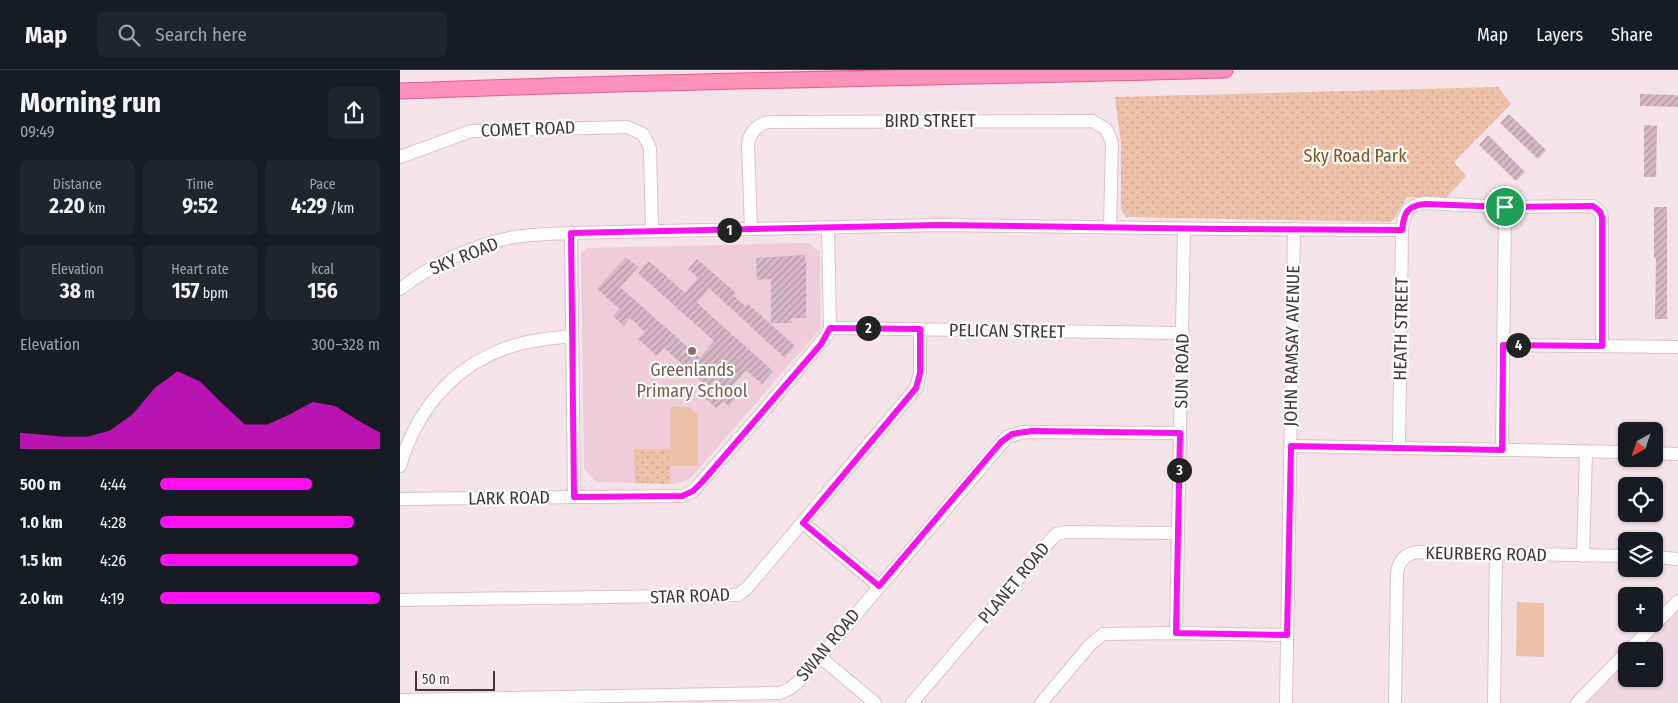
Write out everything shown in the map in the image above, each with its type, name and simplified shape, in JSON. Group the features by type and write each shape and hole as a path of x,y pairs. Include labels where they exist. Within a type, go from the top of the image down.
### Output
{"main road":[{"path":"400,91 664,82 1024,76 1225,70"}],"street":[{"name":"BIRD STREET","path":"751,229 748,144 753,131 768,122 1092,121 1106,129 1112,142 1110,227"},
{"name":"COMET ROAD","path":"400,157 471,131 627,127 642,134 650,148 652,231"},
{"name":"HEATH STREET","path":"1399,448 1403,220 1412,206 1425,204 1505,207"},
{"path":"1502,450 1505,207 1593,206 1600,212 1602,217 1602,346"},
{"name":"SKY ROAD","path":"400,289 421,274 476,248 511,238 571,233 940,225 1402,230"},
{"path":"828,227 830,328"},
{"name":"SUN ROAD","path":"1176,633 1184,229"},
{"name":"JOHN RAMSAY AVENUE","path":"1286,703 1294,230"},
{"path":"571,233 574,497"},
{"name":"PELICAN STREET","path":"830,328 1183,334"},
{"name":"LARK ROAD","path":"400,499 682,496 693,491 821,344 830,328"},
{"name":"STAR ROAD","path":"400,600 733,596 743,592 916,388 920,373 920,329"},
{"path":"400,466 410,436 419,420 442,389 461,372 473,364 505,349 539,340 572,336"},
{"path":"1503,345 1678,347"},
{"name":"SWAN ROAD","path":"400,700 670,699 780,693 795,685 1001,442 1012,434 1032,431 1180,433"},
{"path":"1291,446 1618,452"},
{"path":"1583,556 1586,451"},
{"path":"1663,453 1678,454"},
{"path":"803,523 879,586"},
{"name":"PLANET ROAD","path":"912,703 1056,534 1066,532 1178,533"},
{"name":"KEURBERG ROAD","path":"1395,703 1397,572 1400,563 1407,556 1417,552 1618,556"},
{"path":"1494,703 1496,554"},
{"path":"1663,558 1678,559"},
{"path":"1637,642 1678,601"},
{"path":"1041,703 1090,644 1107,633 1287,635"},
{"path":"819,656 875,703"},
{"path":"1577,703 1618,661"}],"shaded area":[{"name":"Greenlands Primary School","path":"809,243 820,252 821,328 690,479 674,484 596,482 584,469 581,254 583,251 587,248"},
{"path":"1678,602 1678,703 1579,703 1618,663 1618,687 1663,687 1663,642 1639,642 1649,632 1663,632 1663,617"}],"green space":[{"name":"Sky Road Park","path":"1498,87 1511,104 1454,162 1466,176 1446,198 1407,197 1394,219 1390,222 1126,217 1121,209 1121,144 1115,97"},
{"path":"670,407 689,407 698,415 698,466 670,466"},
{"path":"634,449 670,449 670,484 635,483"},
{"path":"1517,602 1544,603 1544,657 1516,656"}],"building":[{"path":"1640,94 1678,95 1678,107 1640,106"},
{"path":"1509,114 1546,150 1538,159 1500,123"},
{"path":"1644,125 1657,126 1656,177 1644,177"},
{"path":"1488,135 1525,172 1516,181 1479,145"},
{"path":"1654,207 1667,207 1667,319 1655,319 1656,258 1654,258"},
{"path":"805,255 806,318 791,318 792,323 771,323 771,279 757,280 756,258"},
{"path":"626,257 638,267 620,287 700,358 714,341 638,273 649,261 685,293 698,278 688,269 697,259 736,293 734,296 746,307 748,304 795,346 785,358 709,288 697,303 773,371 762,384 746,370 732,386 740,393 729,406 723,401 716,408 705,398 711,390 664,348 657,356 638,339 645,332 630,318 624,326 613,316 620,309 597,289"}],"place":[{"name":"Greenlands Primary School","path":"692,351"}],"route":[{"path":"1416,205 1505,207 1593,206 1600,212 1602,217 1602,346 1503,345 1502,450 1291,446 1287,635 1176,633 1180,433 1032,431 1012,434 1001,442 879,586 803,523 916,388 920,373 920,329 830,328 821,344 761,414 697,488 687,494 682,496 574,497 571,233 940,225 1402,230 1405,214 1410,207 1416,205"}]}
